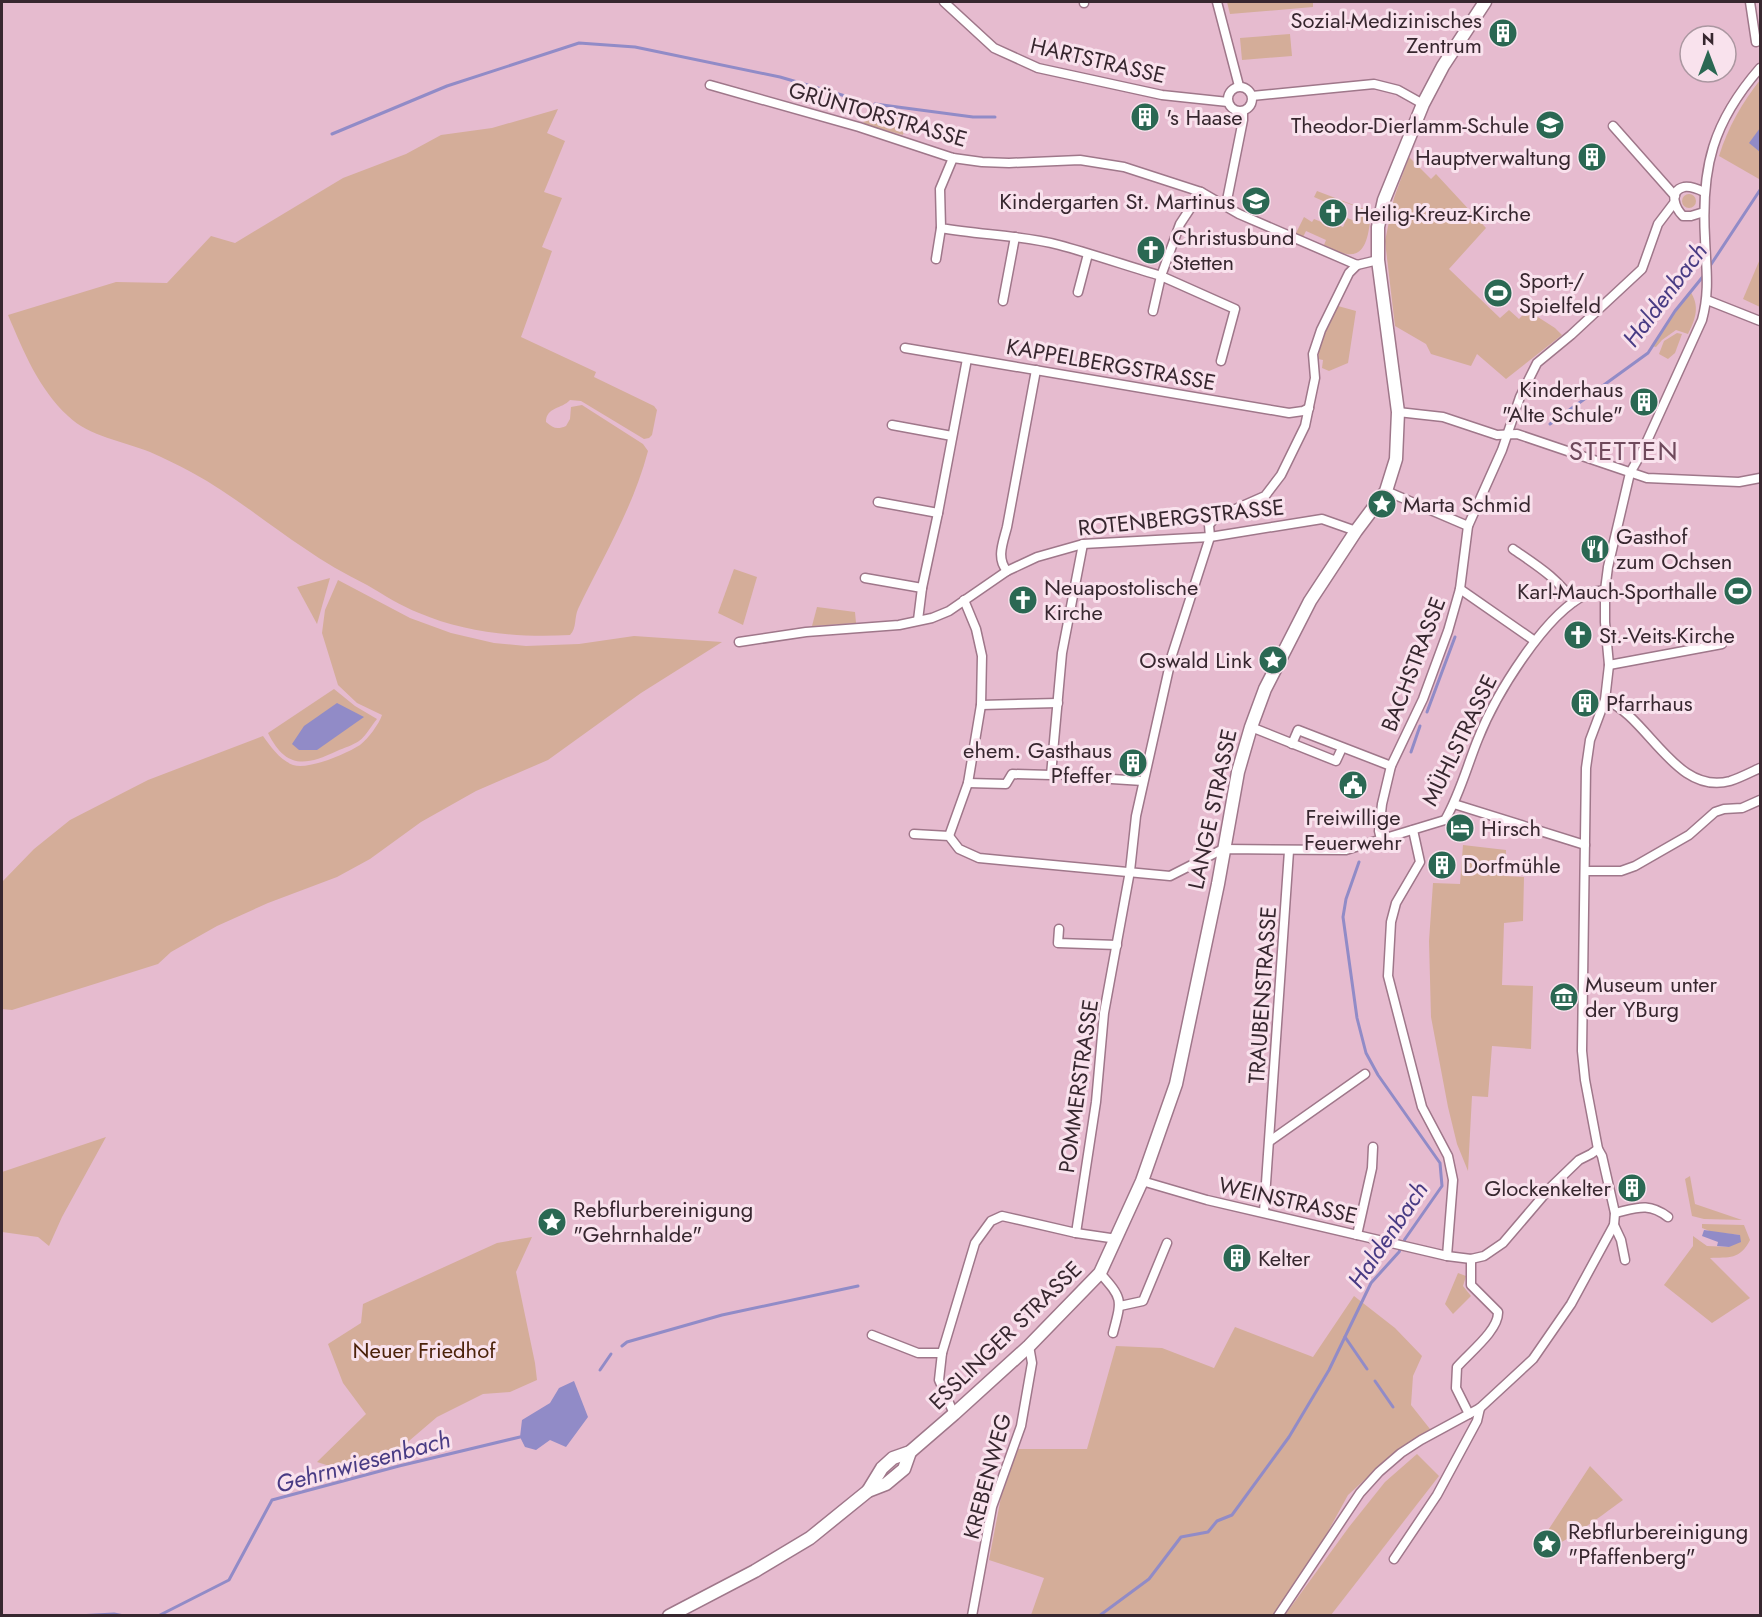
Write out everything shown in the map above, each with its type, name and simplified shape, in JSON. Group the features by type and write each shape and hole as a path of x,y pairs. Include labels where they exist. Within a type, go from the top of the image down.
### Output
{"main road":[{"name":"LANGE STRASSE","path":"1117,1239 1142,1181 1176,1084 1218,884 1238,772 1251,727 1265,689 1310,601 1356,531 1386,491 1396,459 1398,412 1378,260 1378,227 1384,200 1423,104 1443,66 1485,2"},
{"name":"ESSLINGER STRASSE","path":"669,1616 797,1547 866,1493 886,1484 904,1468 910,1452 1029,1346 1100,1273 1117,1239"}],"street":[{"name":"HARTSTRASSE","path":"944,2 994,48 1038,68 1162,95 1228,102 1233,109 1243,111"},
{"path":"1217,2 1239,86"},
{"path":"1750,2 1756,42"},
{"path":"1625,1260 1621,1240 1614,1225 1614,1213 1602,1156 1598,1149 1582,1051 1586,768 1590,740 1605,700 1609,665 1605,590 1608,567 1630,473 1642,452 1698,328 1707,300 1704,192 1706,172 1719,128 1737,96 1761,68"},
{"path":"1252,96 1374,84 1398,90 1423,104"},
{"name":"GRÜNTORSTRASSE","path":"710,85 859,127 953,158 1009,163 1080,160 1124,167 1201,192 1239,214 1356,265"},
{"path":"1228,102 1230,92 1239,86 1246,88 1252,96"},
{"path":"1226,205 1243,111 1249,107 1252,96"},
{"path":"1613,126 1674,199 1677,210 1683,216 1704,212"},
{"path":"936,260 941,228 940,189 953,158"},
{"path":"1674,199 1680,189 1685,187 1704,192"},
{"path":"1153,311 1161,276 1179,224 1201,192"},
{"name":"BACHSTRASSE","path":"1381,839 1379,831 1382,804 1391,766 1423,699 1448,631 1460,589 1468,526 1508,434 1520,397 1537,363 1571,335 1642,269 1658,224 1674,199"},
{"path":"941,228 1059,245 1161,276 1235,309 1221,361"},
{"path":"1003,302 1015,237"},
{"path":"1078,292 1088,254"},
{"path":"1356,265 1378,260"},
{"name":"POMMERSTRASSE","path":"1076,1233 1096,1102 1104,1013 1130,872 1136,816 1172,655 1210,537 1209,525 1215,518 1265,496 1281,475 1305,426 1310,408 1315,378 1313,354 1321,330 1349,273 1356,265"},
{"path":"1707,300 1761,321"},
{"name":"KAPPELBERGSTRASSE","path":"905,348 1289,413 1310,408"},
{"path":"918,620 921,588 938,513 967,358"},
{"path":"1007,572 1000,559 1001,551 1036,370"},
{"path":"1398,412 1443,417 1497,435 1517,434 1647,478 1738,482 1761,478"},
{"path":"892,425 952,436"},
{"path":"1386,491 1468,526"},
{"path":"878,502 938,513"},
{"name":"ROTENBERGSTRASSE","path":"739,642 806,633 899,625 932,618 949,611 1007,572 1036,557 1083,544 1210,537 1322,519 1356,531"},
{"path":"968,783 1006,784 1012,774 1051,775 1062,653 1083,544"},
{"path":"1513,549 1552,576 1566,590 1573,602 1588,593 1605,590"},
{"path":"865,578 921,588"},
{"path":"1460,589 1534,641"},
{"path":"949,836 968,783 981,705 982,656 976,629 964,600"},
{"name":"MÜHLSTRASSE","path":"1223,849 1346,850 1445,820 1454,804 1478,737 1506,680 1534,641 1573,602"},
{"path":"1609,665 1722,644"},
{"path":"1605,700 1626,713 1658,748 1684,771 1695,777 1712,783 1729,781 1761,768"},
{"path":"981,705 1058,703"},
{"path":"1251,727 1336,761 1342,748"},
{"path":"1292,744 1298,730 1391,766"},
{"path":"1065,776 1143,781"},
{"path":"1585,871 1621,871 1635,866 1689,835 1715,812 1742,808 1761,800"},
{"path":"1454,804 1585,845"},
{"path":"1413,830 1420,862 1396,903 1391,922 1388,976 1422,1107 1448,1156 1453,1180 1447,1256"},
{"path":"914,834 949,836 959,849 979,858 1170,876 1223,849"},
{"name":"TRAUBENSTRASSE","path":"1264,1212 1289,851"},
{"path":"1059,928 1058,943 1117,945"},
{"path":"1270,1141 1365,1074"},
{"path":"1357,1235 1372,1168 1372,1147"},
{"path":"1469,1414 1456,1388 1457,1367 1493,1330 1499,1317 1498,1312 1471,1285 1472,1259 1484,1256 1503,1243 1550,1188 1580,1160 1598,1149"},
{"name":"WEINSTRASSE","path":"1142,1181 1208,1200 1447,1256 1472,1259"},
{"path":"1614,1213 1645,1206 1659,1210 1668,1217"},
{"path":"954,1414 939,1380 942,1353 975,1243 991,1221 1002,1216 1076,1233 1117,1239"},
{"path":"1278,1616 1360,1493 1379,1472 1421,1440 1480,1408 1533,1359 1571,1304 1614,1225"},
{"path":"1120,1306 1143,1301 1167,1243"},
{"path":"1100,1273 1118,1294 1120,1306 1113,1333"},
{"path":"872,1335 918,1353 942,1353"},
{"name":"KREBENWEG","path":"972,1616 992,1507 1021,1426 1032,1363 1029,1346"},
{"path":"1394,1559 1437,1495 1477,1421 1480,1408"}],"green space":[{"path":"1227,2 1313,2 1313,7 1230,14"},
{"path":"1290,34 1292,56 1242,60 1240,38"},
{"path":"1760,80 1759,179 1719,156 1736,116"},
{"path":"868,108 907,119 903,135 863,124"},
{"path":"558,109 547,133 565,141 544,192 562,198 542,247 552,251 521,337 596,372 594,377 654,406 657,410 652,435 644,439 581,401 570,400 551,411 547,417 546,422 555,428 566,426 570,419 571,407 582,405 643,444 648,451 626,512 578,609 574,629 570,635 512,635 474,630 437,620 412,610 335,568 235,499 191,472 150,452 86,429 68,416 48,394 33,369 8,315 116,282 167,283 211,236 235,243 343,178 406,154 441,135 492,128"},
{"path":"1409,157 1431,179 1436,174 1486,228 1449,269 1500,318 1509,310 1519,319 1527,310 1562,335 1506,379 1477,354 1471,366 1431,354 1426,344 1395,326 1385,241 1394,198"},
{"path":"1317,191 1372,212 1367,239 1360,251 1347,254 1324,245 1326,240 1306,231 1303,237 1296,233 1304,217 1312,222 1314,219 1334,227 1335,224 1343,227 1347,218 1355,221 1360,208 1344,202 1341,209 1314,197"},
{"path":"1689,194 1694,196 1696,201 1694,206 1689,208 1684,206 1682,201 1684,196"},
{"path":"1760,259 1760,307 1743,299"},
{"path":"1690,291 1696,312 1688,334 1676,330 1656,347 1651,346"},
{"path":"1338,306 1356,311 1348,363 1329,371 1322,368 1323,360 1318,359 1320,344"},
{"path":"1677,333 1682,334 1675,353 1668,359 1659,354 1664,341"},
{"path":"734,569 757,577 743,625 718,613"},
{"path":"330,578 317,624 297,587"},
{"path":"338,580 410,618 451,633 494,643 526,646 579,644 634,636 722,642 641,693 548,760 476,791 421,822 370,859 337,877 268,903 217,926 171,952 158,964 12,1010 2,1009 2,882 34,849 70,820 148,780 263,736 284,760 300,766 337,757 360,745 370,735 382,715 357,703 338,685 322,633 325,610"},
{"path":"817,607 855,612 856,623 812,626"},
{"path":"334,689 355,706 377,719 362,739 315,760 297,761 282,753 268,733"},
{"path":"1463,845 1506,850 1505,876 1524,877 1523,921 1504,923 1502,985 1533,986 1531,1049 1492,1046 1488,1097 1472,1096 1468,1171 1457,1144 1448,1107 1431,1017 1429,941 1433,883 1460,884"},
{"path":"106,1137 62,1217 49,1246 38,1237 2,1232 2,1172"},
{"path":"1690,1176 1695,1204 1742,1220 1704,1219 1692,1216 1685,1179"},
{"path":"1702,1224 1744,1225 1750,1240 1738,1254 1710,1258 1750,1298 1712,1323 1664,1285 1693,1246 1693,1236 1707,1246 1729,1247 1740,1235 1712,1232 1702,1228"},
{"name":"Neuer Friedhof","path":"532,1237 516,1272 537,1380 510,1392 483,1394 437,1417 382,1464 345,1471 317,1462 366,1414 343,1383 328,1344 361,1323 363,1304 497,1243"},
{"path":"1458,1273 1466,1276 1463,1286 1471,1296 1453,1314 1445,1304"},
{"path":"1354,1296 1395,1328 1422,1356 1413,1376 1411,1405 1430,1429 1393,1454 1348,1495 1320,1546 1273,1615 1031,1615 1044,1578 989,1560 1001,1497 1018,1449 1087,1449 1116,1346 1162,1348 1214,1368 1235,1327 1313,1357"},
{"path":"1417,1454 1439,1476 1331,1615 1285,1615 1385,1482"},
{"path":"1590,1466 1623,1500 1571,1537 1550,1548 1543,1549 1541,1541"}],"shaded area":[{"path":"1760,128 1760,152 1749,143"},
{"path":"337,703 364,717 317,750 299,750 292,744 304,726"},
{"path":"1704,1230 1740,1235 1741,1242 1729,1247 1717,1246 1718,1242 1702,1236"},
{"path":"574,1381 588,1417 566,1447 550,1440 536,1450 525,1447 520,1437 522,1420 550,1403 559,1388"}],"waterway":[{"path":"332,134 447,86 579,43 635,47 780,77 859,100"},
{"path":"875,104 973,117 995,117"},
{"name":"Haldenbach","path":"1708,269 1760,190"},
{"name":"Haldenbach","path":"1550,424 1648,353 1675,311 1705,274"},
{"name":"Haldenbach","path":"1427,712 1455,637"},
{"name":"Haldenbach","path":"1411,752 1420,726"},
{"name":"Haldenbach","path":"1099,1616 1149,1579 1181,1537 1208,1532 1217,1521 1232,1515 1289,1437 1329,1370 1371,1283 1399,1252 1405,1239 1442,1186 1440,1163 1378,1075 1366,1053 1357,1018 1343,917 1346,899 1359,862"},
{"path":"622,1346 627,1342 722,1315 858,1286"},
{"path":"1345,1337 1367,1369"},
{"path":"600,1370 611,1354"},
{"path":"1375,1381 1393,1407"},
{"name":"Gehrnwiesenbach","path":"158,1616 229,1580 272,1500 520,1437"},
{"name":"Gehrnwiesenbach","path":"77,1616 114,1614 124,1616"}],"place":[{"name":"Sozial-Medizinisches Zentrum","path":"1503,33"},
{"name":"'s Haase","path":"1145,117"},
{"name":"Theodor-Dierlamm-Schule","path":"1550,125"},
{"name":"Hauptverwaltung","path":"1592,157"},
{"name":"Kindergarten St. Martinus","path":"1256,201"},
{"name":"Heilig-Kreuz-Kirche","path":"1333,213"},
{"name":"Christusbund Stetten","path":"1151,250"},
{"name":"Sport-/ Spielfeld","path":"1498,293"},
{"name":"Kinderhaus \"Alte Schule\"","path":"1644,402"},
{"name":"Marta Schmid","path":"1382,504"},
{"name":"Gasthof zum Ochsen","path":"1595,549"},
{"name":"Karl-Mauch-Sporthalle","path":"1738,591"},
{"name":"Neuapostolische Kirche","path":"1023,600"},
{"name":"St.-Veits-Kirche","path":"1578,635"},
{"name":"Oswald Link","path":"1273,660"},
{"name":"Pfarrhaus","path":"1585,703"},
{"name":"ehem. Gasthaus Pfeffer","path":"1133,763"},
{"name":"Freiwillige Feuerwehr","path":"1353,785"},
{"name":"Hirsch","path":"1460,828"},
{"name":"Dorfmühle","path":"1442,865"},
{"name":"Museum unter der YBurg","path":"1564,997"},
{"name":"Glockenkelter","path":"1632,1188"},
{"name":"Rebflurbereinigung \"Gehrnhalde\"","path":"552,1222"},
{"name":"Kelter","path":"1237,1258"},
{"name":"Rebflurbereinigung \"Pfaffenberg\"","path":"1547,1544"}],"district":[{"name":"STETTEN","path":"1624,451"}]}
